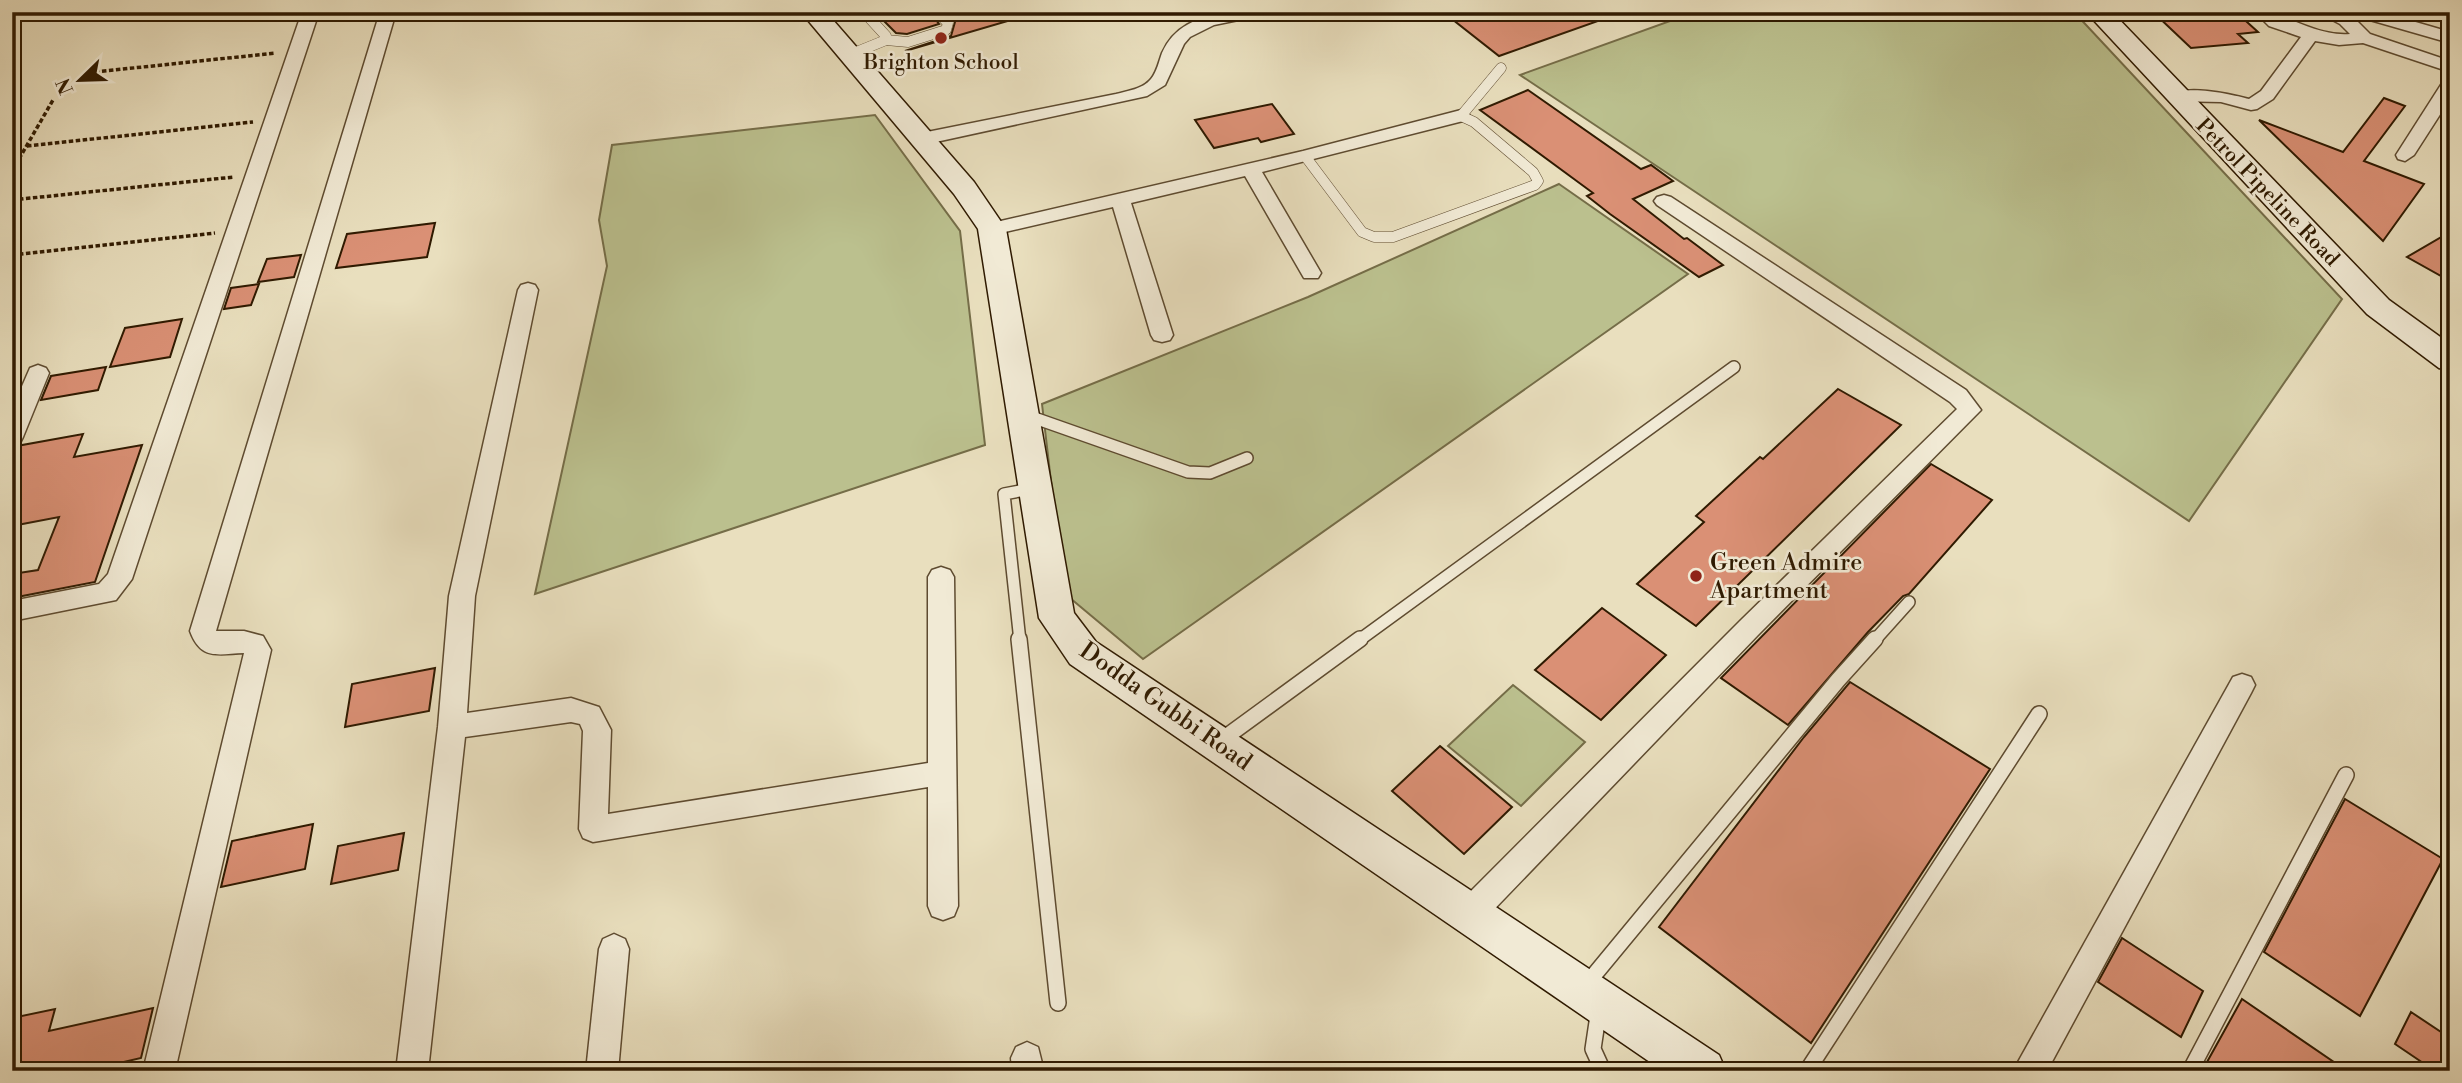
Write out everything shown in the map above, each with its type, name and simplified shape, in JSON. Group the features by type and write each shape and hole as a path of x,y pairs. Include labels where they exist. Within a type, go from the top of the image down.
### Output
{"street":[{"path":"12,611 107,593 119,579 311,12"},
{"path":"159,1071 258,650 254,644 244,642 213,644 206,639 203,631 388,12"},
{"name":"Dodda Gubbi Road","path":"813,12 964,188 992,229 1056,618 1083,653 1703,1071"},
{"path":"922,139 1119,99 1146,90 1158,83 1173,47 1185,32 1202,23 1252,12"},
{"name":"Petrol Pipeline Road","path":"2098,12 2378,307 2450,360"},
{"name":"Petrol Pipeline Road","path":"2125,12 2215,97 2407,303 2450,334"},
{"path":"2263,12 2275,22 2311,35 2339,40 2364,38 2450,66"},
{"path":"2325,12 2346,20 2364,38"},
{"path":"2362,12 2450,38"},
{"path":"2418,12 2450,22"},
{"path":"2178,97 2215,97 2251,105 2267,95 2311,35"},
{"path":"2405,155 2450,84"},
{"path":"992,229 1305,156 1461,116"},
{"path":"1251,169 1311,273"},
{"path":"1120,199 1162,335"},
{"path":"1469,914 1749,628 1970,410 1958,396 1664,201"},
{"path":"412,1071 452,727 462,596 528,290"},
{"path":"12,438 38,373"},
{"path":"941,577 943,906"},
{"path":"2029,1071 2242,685"},
{"path":"452,727 571,710 589,715 597,730 593,829 941,773"},
{"path":"602,1071 614,949"}],"lane":[{"path":"864,12 886,36 886,40"},
{"path":"849,55 886,40 908,42 946,30 948,23 937,12"},
{"path":"1305,156 1362,232 1374,237 1393,237 1535,185 1538,181 1533,172 1474,122 1461,116 1501,68"},
{"path":"1217,743 1734,367"},
{"path":"1023,414 1188,472 1210,473 1247,458"},
{"path":"1035,488 1004,494 1058,1003"},
{"path":"1603,1071 1594,1060 1591,1040 1592,996 1830,690 1909,602"},
{"path":"1807,1071 2039,715"},
{"path":"2190,1071 2346,775"}],"path":[{"path":"95,72 298,51"},
{"path":"12,171 53,100"},
{"path":"27,146 275,120"},
{"path":"12,200 256,174"},
{"path":"12,255 237,230"}],"green space":[{"path":"1695,12 2074,12 2342,299 2189,521 1520,75"},
{"path":"875,115 960,231 985,445 535,594 607,266 599,220 612,145"},
{"path":"1559,184 1688,274 1143,659 1064,593 1042,404 1308,297"},
{"path":"1513,685 1585,742 1521,806 1448,746"}],"building":[{"name":"Brighton School","path":"875,12 930,12 939,24 907,34 896,33"},
{"name":"Brighton School","path":"948,12 1018,12 1018,18 905,51 951,36 955,22"},
{"path":"1443,12 1614,12 1615,15 1499,56"},
{"path":"2153,12 2236,12 2258,32 2238,34 2248,43 2191,48"},
{"path":"1528,90 1641,169 1651,165 1673,181 1633,199 1723,265 1699,277 1610,214 1587,196 1593,193 1480,110"},
{"path":"2384,98 2405,106 2364,161 2424,184 2383,241 2259,120 2343,152"},
{"path":"1272,104 1294,134 1261,142 1258,138 1214,148 1195,120"},
{"path":"435,223 427,257 336,268 347,234"},
{"path":"2450,232 2450,281 2407,257"},
{"path":"301,255 294,277 258,282 267,259"},
{"path":"259,284 251,305 224,309 231,288"},
{"path":"182,319 170,357 110,367 125,328"},
{"path":"106,367 98,390 41,400 51,376"},
{"path":"1838,389 1901,425 1696,626 1637,584 1704,522 1696,516 1760,457 1763,459"},
{"path":"83,434 74,457 142,445 95,582 12,598 12,574 38,570 59,517 12,526 12,459 17,446"},
{"path":"1931,464 1992,500 1909,594 1903,596 1868,632 1788,725 1721,678"},
{"path":"1602,608 1666,655 1601,720 1535,670"},
{"path":"435,668 429,711 345,727 352,684"},
{"path":"1850,682 1990,769 1811,1043 1659,927 1804,737"},
{"path":"1440,746 1512,807 1464,854 1392,791"},
{"path":"2345,799 2443,859 2360,1016 2264,952"},
{"path":"313,824 305,869 221,887 232,841"},
{"path":"404,833 398,870 331,884 338,846"},
{"path":"2122,938 2203,991 2181,1037 2098,982"},
{"path":"2242,999 2347,1071 2202,1071"},
{"path":"153,1008 141,1058 85,1071 12,1071 12,1018 55,1009 49,1031"},
{"path":"2411,1012 2450,1038 2450,1071 2435,1071 2395,1044"}],"place":[{"name":"Brighton School","path":"941,38"},
{"name":"Green Admire Apartment","path":"1696,576"}]}
